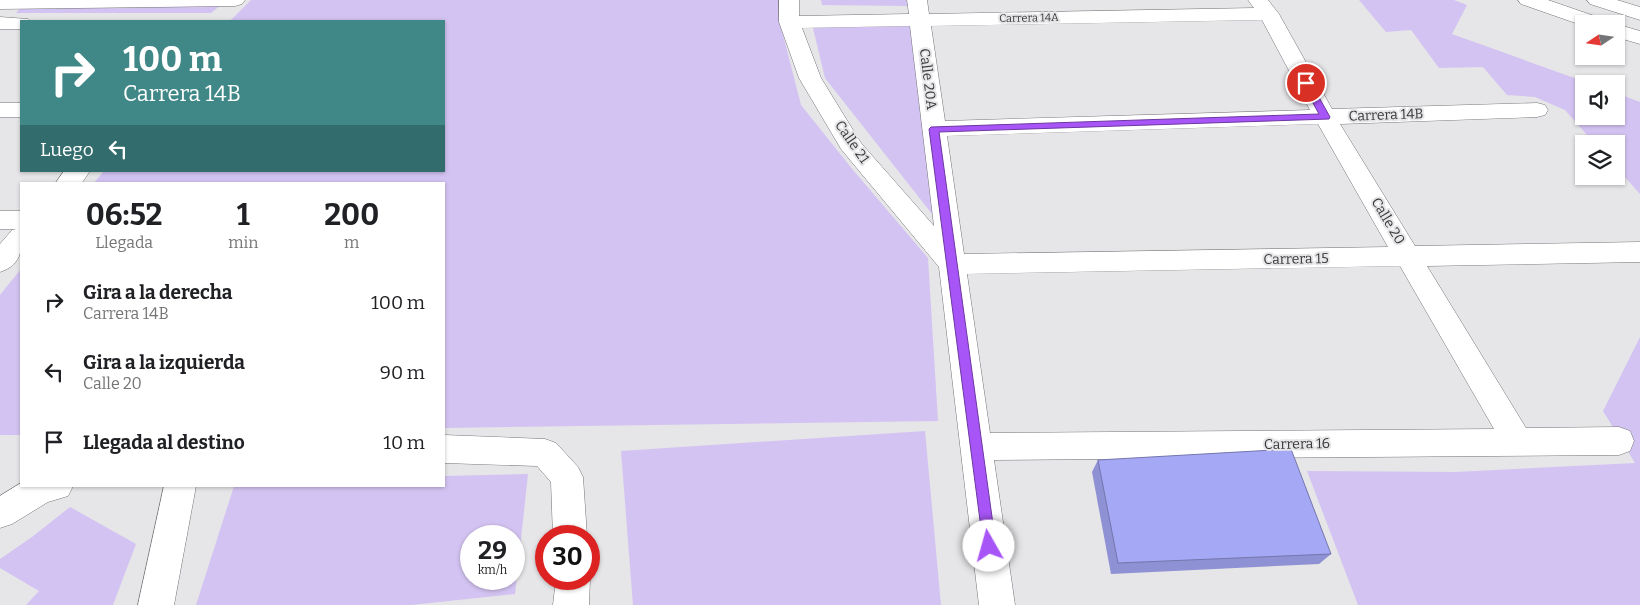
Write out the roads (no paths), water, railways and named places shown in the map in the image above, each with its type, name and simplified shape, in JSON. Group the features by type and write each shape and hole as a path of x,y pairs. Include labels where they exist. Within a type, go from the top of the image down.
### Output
{"street":[{"path":"0,3 21,8 235,0"},
{"path":"211,20 235,0"},
{"path":"1528,0 1575,16"},
{"path":"1597,0 1640,14"},
{"name":"Carrera 14A","path":"789,11 1263,7"},
{"name":"Calle 20","path":"1263,7 1325,117 1410,257 1518,442"},
{"path":"0,23 21,8"},
{"name":"Calle 20A","path":"919,10 997,605"},
{"name":"Calle 21","path":"789,11 810,78 853,149 952,264"},
{"path":"1625,33 1640,38"},
{"path":"0,110 20,110"},
{"name":"Carrera 14B","path":"934,129 1537,110"},
{"path":"69,182 77,172"},
{"path":"0,220 20,220"},
{"path":"0,262 20,238"},
{"name":"Carrera 15","path":"952,264 1640,252"},
{"name":"Carrera 16","path":"976,447 1619,441"},
{"path":"445,449 544,453 568,476 570,525"},
{"path":"0,512 42,488 50,487"},
{"path":"156,605 180,487"},
{"path":"571,605 572,590"}]}
